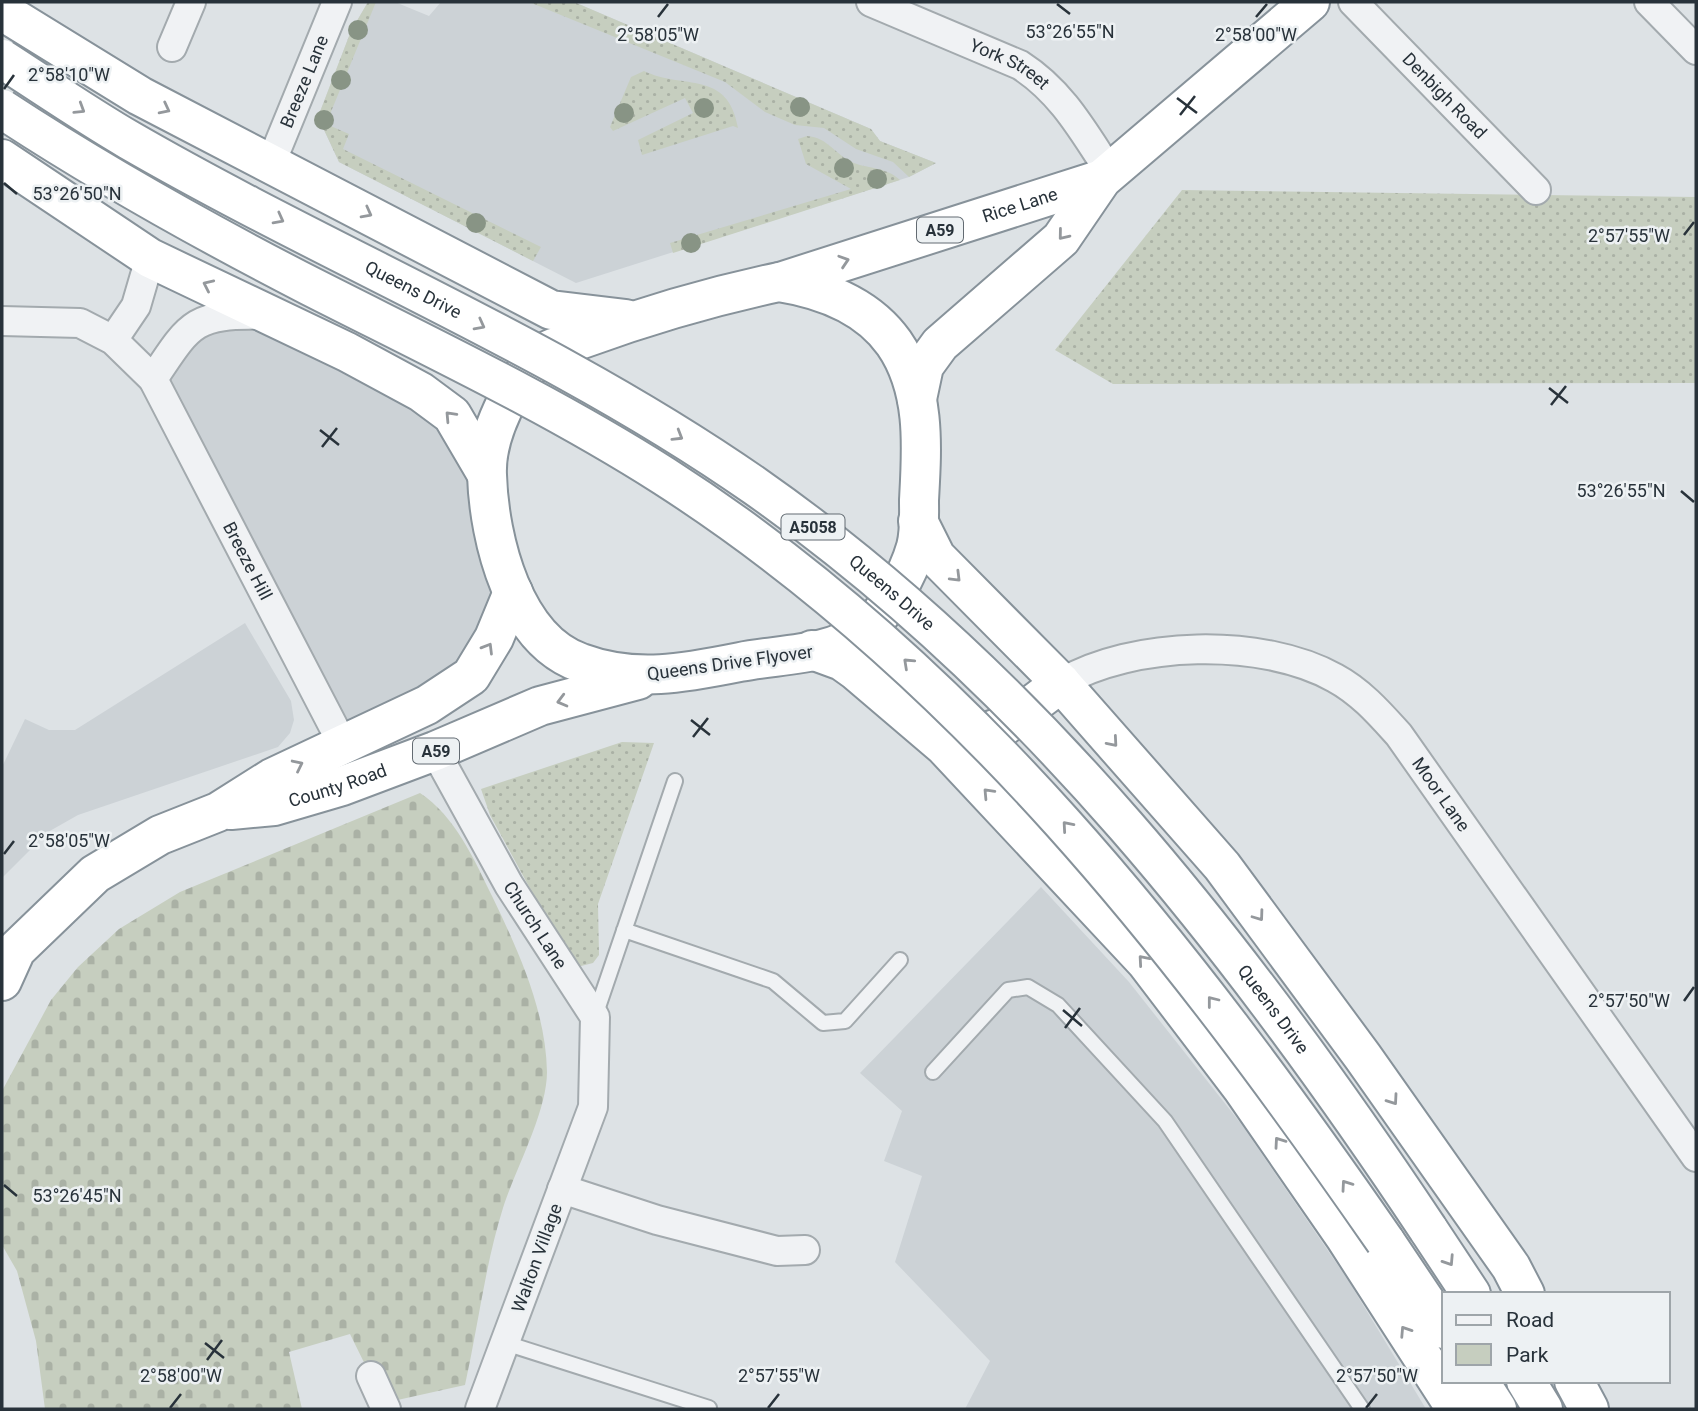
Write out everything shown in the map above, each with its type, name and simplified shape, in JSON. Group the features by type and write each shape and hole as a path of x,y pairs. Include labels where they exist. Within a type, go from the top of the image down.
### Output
{"highway":[{"name":"Rice Lane","path":"917,399 924,366 940,344 1061,239 1106,175 1310,2"},
{"path":"2,11 140,96 551,310 638,320"},
{"name":"Queens Drive","path":"2,59 129,140 581,377 742,477 838,547 980,669 1109,808 1273,1009 1369,1140 1470,1292"},
{"name":"A5058","path":"2,109 220,238 433,346 598,436 697,499 831,596 970,722 1089,852 1221,1012 1385,1241 1442,1326"},
{"path":"2,159 150,258 272,315 421,392 452,415 486,473"},
{"name":"Rice Lane","path":"779,282 1106,175"},
{"name":"Queens Drive Flyover","path":"779,282 816,288 862,310 894,343 911,377 922,433 917,543 909,570 863,631 827,649 651,677 614,674 577,662 550,647 526,621 513,592 494,528 486,473 501,412 518,383 543,353 638,320 779,282"},
{"path":"918,521 936,557 1061,683 1222,866 1363,1057 1511,1268 1524,1292"},
{"name":"County Road","path":"7,958 95,874 160,835 218,812 272,778 427,705 471,676 494,638 513,592"},
{"path":"812,650 842,661 856,671 944,746 1146,962 1241,1088 1297,1168 1455,1409"},
{"name":"County Road","path":"218,812 274,806 342,786 435,751 540,706 651,677"},
{"path":"944,746 1004,726 1061,683"},
{"path":"1480,1383 1497,1409"},
{"path":"1528,1383 1543,1409"},
{"path":"1575,1383 1589,1409"}],"street":[{"path":"172,47 191,2"},
{"name":"Breeze Lane","path":"271,163 337,2"},
{"name":"York Street","path":"871,2 1020,65 1037,75 1061,97 1106,175"},
{"name":"Denbigh Road","path":"1353,2 1536,190"},
{"path":"1649,2 1696,50"},
{"path":"113,340 136,306 150,258"},
{"path":"153,379 193,324 229,314 272,315"},
{"name":"Breeze Hill","path":"2,321 80,323 113,340 153,379 342,743"},
{"name":"Moor Lane","path":"1061,683 1093,667 1149,653 1213,650 1262,654 1304,664 1336,678 1370,703 1399,735 1696,1157"},
{"name":"Church Lane","path":"435,751 509,886 595,1017"},
{"name":"Walton Village","path":"480,1409 593,1107 595,1017"},
{"path":"562,1189 657,1220 777,1251 804,1250"},
{"path":"371,1376 386,1409"}],"lane":[{"path":"595,1017 675,781"},
{"path":"624,930 773,981 823,1023 845,1021 900,960"},
{"path":"933,1072 1008,990 1028,987 1058,1005 1165,1121 1282,1288 1362,1409"},
{"path":"505,1343 709,1408"}],"shaded area":[{"path":"368,2 395,2 429,16 441,2 574,2 871,129 880,141 936,163 909,177 576,283 339,162 318,117 351,31"},
{"path":"229,314 421,392 486,473 494,638 342,743 153,379"},
{"path":"245,623 291,701 294,720 290,733 278,747 78,815 48,832 2,878 2,767 25,719 49,730 75,730"},
{"path":"1041,887 1129,982 1242,1125 1348,1280 1426,1409 965,1409 990,1361 895,1262 922,1176 884,1161 902,1111 860,1073"}],"green space":[{"path":"368,2 376,2 326,124 349,134 343,149 541,247 533,261 339,162 318,117 351,31"},
{"path":"529,2 574,2 871,129 880,141 936,163 909,177 893,162 856,149 824,128 795,125 765,112 725,82"},
{"path":"644,71 714,89 725,97 733,109 738,128 733,126 642,155 638,140 693,113 685,98 613,131 610,127 631,77"},
{"path":"807,136 821,140 854,163 884,170 900,180 673,253 670,243 851,189 806,164 798,139"},
{"path":"1182,190 1696,197 1696,383 1113,384 1055,350"},
{"path":"622,742 654,743 598,904 599,955 593,963 581,966 571,964 490,815 481,789"},
{"path":"420,793 443,814 471,853 511,938 529,981 542,1026 547,1072 542,1105 508,1193 497,1230 465,1385 384,1403 350,1334 289,1352 302,1409 45,1409 36,1341 17,1271 2,1245 2,1091 51,1000 78,967 119,929 180,892"}]}
